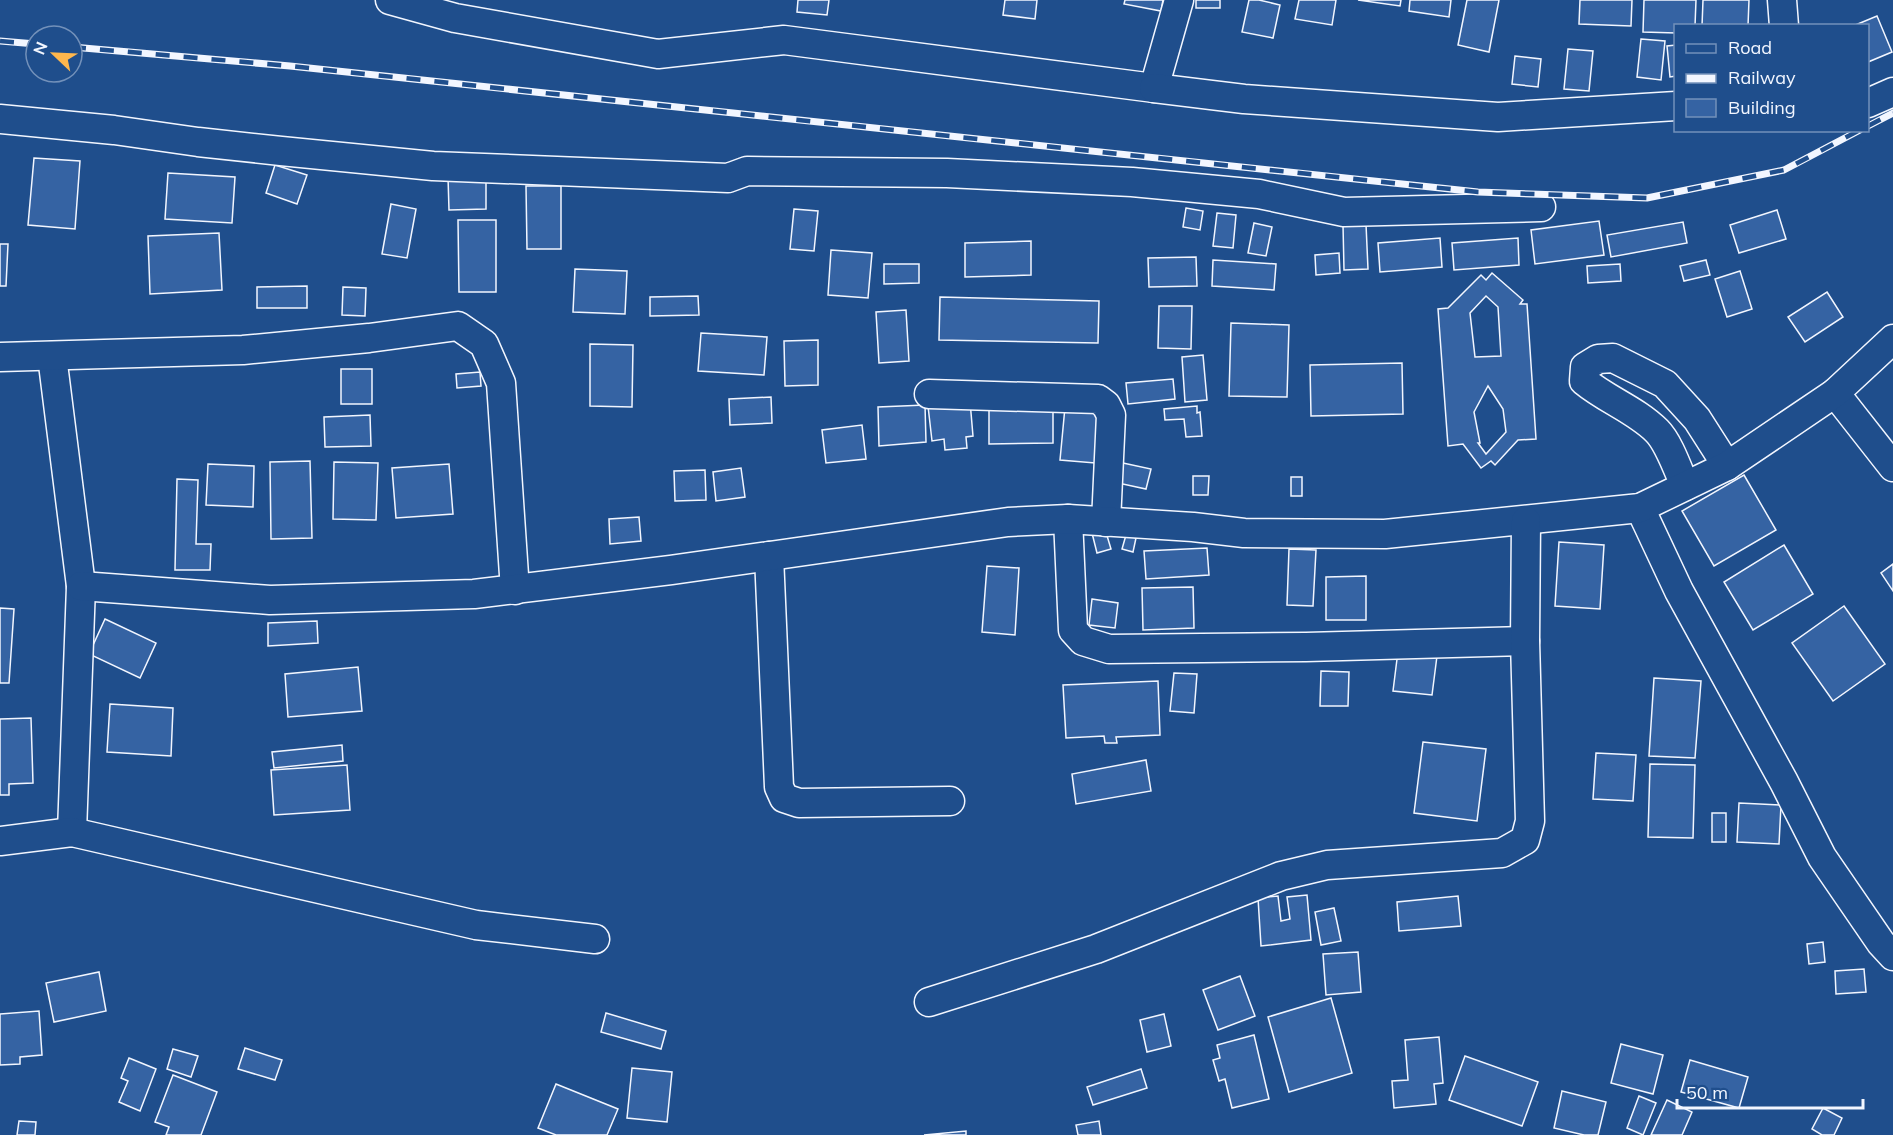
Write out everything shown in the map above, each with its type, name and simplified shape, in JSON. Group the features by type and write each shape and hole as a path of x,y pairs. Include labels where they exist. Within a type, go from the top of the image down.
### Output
{"street":[{"path":"390,0 455,18 658,54 784,40 1244,99 1498,117 1674,106"},
{"path":"1154,88 1179,0"},
{"path":"1782,0 1784,24"},
{"path":"1869,103 1893,92"},
{"path":"0,119 114,130 269,150 434,166 729,178 747,171 800,171 947,174 1132,182 1259,194 1344,212 1541,207"},
{"path":"0,357 243,350 369,338 458,326 483,344 501,383 515,590"},
{"path":"81,586 270,600 474,594 1008,522 1068,519 1193,527 1244,533 1385,534 1640,508 1727,465 1835,393 1893,339"},
{"path":"52,356 81,586 72,832"},
{"path":"1685,486 1659,433 1635,413 1600,394 1584,381 1585,367 1598,359 1613,358 1665,384 1697,419 1727,465"},
{"path":"1613,401 1624,384 1629,365"},
{"path":"1835,393 1893,467"},
{"path":"929,394 1098,399 1106,405 1111,416 1106,522"},
{"path":"1640,508 1679,591 1784,782 1822,857 1881,943 1893,956"},
{"path":"1068,519 1073,630 1083,641 1109,649 1525,641"},
{"path":"929,1002 1096,949 1281,876 1327,865 1502,853 1525,840 1530,821 1525,641 1526,521"},
{"path":"769,556 779,787 784,798 799,803 950,801"},
{"path":"0,841 72,832 476,924 595,939"}],"building":[{"path":"798,0 829,0 827,15 797,12"},
{"path":"1005,0 1037,0 1035,19 1003,15"},
{"path":"1125,0 1163,0 1161,11 1124,4"},
{"path":"1196,0 1220,0 1220,8 1196,8"},
{"path":"1249,0 1280,5 1273,38 1242,32"},
{"path":"1299,0 1336,0 1332,25 1295,19"},
{"path":"1358,0 1401,0 1400,6"},
{"path":"1410,0 1451,0 1449,17 1409,11"},
{"path":"1467,0 1499,0 1489,52 1458,45"},
{"path":"1580,0 1632,0 1631,26 1579,24"},
{"path":"1644,0 1696,0 1695,24 1674,24 1674,33 1643,32"},
{"path":"1703,0 1749,0 1748,24 1702,24"},
{"path":"1877,16 1892,52 1869,62 1869,24 1858,24"},
{"path":"1641,39 1665,41 1661,80 1637,77"},
{"path":"1674,45 1674,76 1670,77 1667,46"},
{"path":"1568,49 1593,51 1589,91 1564,89"},
{"path":"1515,56 1541,59 1538,87 1512,84"},
{"path":"34,158 80,161 75,229 28,225"},
{"path":"275,165 307,175 297,204 266,193"},
{"path":"168,173 235,177 232,223 165,219"},
{"path":"486,176 486,209 449,210 448,177"},
{"path":"526,186 561,186 561,249 527,249"},
{"path":"391,204 416,209 407,258 382,254"},
{"path":"1186,208 1203,211 1200,230 1183,227"},
{"path":"794,209 818,211 814,251 790,249"},
{"path":"1777,210 1786,239 1739,253 1730,225"},
{"path":"1217,213 1236,215 1233,248 1213,246"},
{"path":"458,220 496,220 496,292 459,292"},
{"path":"1599,221 1604,255 1535,264 1531,230"},
{"path":"1683,222 1687,243 1611,257 1607,235"},
{"path":"1254,223 1272,227 1266,256 1248,253"},
{"path":"1366,224 1368,269 1344,270 1343,225"},
{"path":"219,233 222,290 150,294 148,236"},
{"path":"1440,238 1442,267 1380,272 1378,243"},
{"path":"1518,238 1519,265 1454,270 1452,243"},
{"path":"1031,241 1031,275 965,277 965,243"},
{"path":"0,244 8,244 6,286 0,286"},
{"path":"831,250 872,253 868,298 828,295"},
{"path":"1339,253 1340,273 1316,275 1315,255"},
{"path":"1196,257 1197,286 1149,287 1148,258"},
{"path":"1213,260 1276,264 1274,290 1212,286"},
{"path":"1706,260 1710,275 1684,281 1680,266"},
{"path":"884,264 919,264 919,283 884,284"},
{"path":"1620,264 1621,281 1588,283 1587,266"},
{"path":"575,269 627,271 625,314 573,312"},
{"path":"1740,271 1752,309 1727,317 1715,279"},
{"path":"1492,273 1523,300 1520,304 1527,304 1536,439 1518,440 1495,465 1491,461 1481,468 1463,444 1448,446 1438,309 1448,308 1481,275 1486,280","holes":["1486,296 1498,307 1501,356 1475,357 1470,313","1488,386 1503,409 1506,432 1486,454 1478,443 1480,443 1474,412"]},
{"path":"307,286 307,308 257,308 257,287"},
{"path":"343,287 366,288 365,316 342,315"},
{"path":"1827,292 1843,317 1805,342 1788,317"},
{"path":"698,296 699,315 650,316 650,297"},
{"path":"940,297 1099,301 1098,343 939,340"},
{"path":"1159,306 1192,306 1191,349 1158,348"},
{"path":"906,310 909,361 879,363 876,312"},
{"path":"1231,323 1289,325 1287,397 1229,396"},
{"path":"701,333 767,337 764,375 698,371"},
{"path":"818,340 818,385 785,386 784,341"},
{"path":"590,344 633,345 632,407 590,406"},
{"path":"1203,355 1207,400 1185,402 1182,357"},
{"path":"1402,363 1403,414 1311,416 1310,365"},
{"path":"341,369 372,369 372,404 341,404"},
{"path":"480,372 481,386 457,388 456,374"},
{"path":"1173,379 1175,399 1128,404 1126,383"},
{"path":"771,397 772,423 730,425 729,399"},
{"path":"970,401 973,436 966,437 967,448 945,450 944,439 932,441 928,406"},
{"path":"925,405 926,442 879,446 878,407"},
{"path":"989,406 1053,406 1053,443 989,444"},
{"path":"1197,406 1197,413 1200,412 1202,436 1186,437 1184,419 1165,420 1164,409"},
{"path":"1065,407 1100,410 1095,463 1060,460"},
{"path":"370,415 371,446 325,447 324,417"},
{"path":"862,425 866,459 826,463 822,430"},
{"path":"310,461 312,538 271,539 270,462"},
{"path":"334,462 378,463 376,520 333,519"},
{"path":"1123,463 1151,469 1146,489 1118,483"},
{"path":"208,464 254,466 253,507 206,505"},
{"path":"449,464 453,514 396,518 392,468"},
{"path":"741,468 745,497 716,501 713,472"},
{"path":"705,470 706,500 675,501 674,471"},
{"path":"1744,475 1776,530 1714,566 1682,511"},
{"path":"1193,476 1209,476 1208,495 1193,495"},
{"path":"1291,477 1302,477 1302,496 1291,496"},
{"path":"177,479 198,480 196,544 211,544 210,570 175,570"},
{"path":"639,517 641,541 610,544 609,519"},
{"path":"1105,529 1111,549 1097,553 1092,533"},
{"path":"1126,535 1136,538 1133,552 1122,549"},
{"path":"1559,542 1604,545 1600,609 1555,606"},
{"path":"1784,545 1813,594 1753,630 1724,582"},
{"path":"1207,548 1209,575 1146,579 1144,551"},
{"path":"1289,549 1316,550 1313,606 1287,605"},
{"path":"1893,564 1893,591 1881,573"},
{"path":"987,566 1019,568 1015,635 982,632"},
{"path":"1366,576 1366,620 1326,620 1326,577"},
{"path":"1193,587 1194,628 1143,630 1142,588"},
{"path":"1092,599 1118,603 1115,628 1089,625"},
{"path":"1844,606 1885,664 1833,701 1792,643"},
{"path":"0,608 14,609 9,683 0,683"},
{"path":"105,619 156,643 140,678 89,654"},
{"path":"317,621 318,643 268,646 268,623"},
{"path":"1398,651 1437,656 1432,695 1393,691"},
{"path":"358,667 362,711 288,717 285,674"},
{"path":"1321,671 1349,672 1348,706 1320,706"},
{"path":"1174,673 1197,674 1194,713 1170,711"},
{"path":"1654,678 1701,681 1695,758 1649,756"},
{"path":"1158,681 1160,735 1116,737 1117,743 1105,743 1104,736 1066,738 1063,685"},
{"path":"110,704 173,708 171,756 107,752"},
{"path":"31,718 33,783 9,784 9,795 0,795 0,719"},
{"path":"1423,742 1486,749 1477,821 1414,813"},
{"path":"342,745 343,761 274,768 272,752"},
{"path":"1596,753 1636,755 1633,801 1593,799"},
{"path":"1146,760 1151,791 1076,804 1072,774"},
{"path":"1650,764 1695,765 1693,838 1648,837"},
{"path":"347,765 350,810 274,815 271,770"},
{"path":"1739,803 1781,805 1779,844 1737,842"},
{"path":"1712,813 1726,813 1726,842 1712,842"},
{"path":"1307,895 1311,940 1261,946 1258,898 1278,896 1281,921 1290,919 1287,897"},
{"path":"1458,896 1461,926 1399,931 1397,902"},
{"path":"1334,908 1341,941 1321,945 1315,912"},
{"path":"1823,942 1825,962 1809,964 1807,944"},
{"path":"1358,952 1361,992 1326,995 1323,954"},
{"path":"1864,969 1866,992 1836,994 1835,971"},
{"path":"99,972 106,1011 54,1022 46,983"},
{"path":"1240,976 1255,1016 1218,1030 1203,990"},
{"path":"1331,998 1352,1073 1289,1092 1268,1017"},
{"path":"39,1011 42,1055 20,1057 20,1064 0,1065 0,1014"},
{"path":"606,1013 666,1031 661,1049 601,1032"},
{"path":"1164,1014 1171,1046 1147,1052 1140,1020"},
{"path":"1254,1035 1269,1099 1232,1108 1225,1079 1219,1081 1213,1060 1220,1058 1217,1045"},
{"path":"1439,1037 1443,1083 1434,1084 1436,1104 1394,1108 1392,1081 1408,1080 1405,1040"},
{"path":"1621,1044 1663,1055 1653,1094 1611,1083"},
{"path":"245,1048 282,1060 275,1080 238,1069"},
{"path":"173,1049 198,1056 191,1077 167,1069"},
{"path":"1465,1056 1538,1082 1522,1126 1449,1100"},
{"path":"129,1058 156,1069 140,1111 119,1102 128,1081 121,1078"},
{"path":"1690,1060 1748,1077 1739,1108 1681,1092"},
{"path":"632,1068 672,1072 667,1122 627,1118"},
{"path":"1141,1069 1147,1088 1093,1105 1087,1087"},
{"path":"173,1075 217,1092 201,1135 166,1135 169,1127 155,1122"},
{"path":"556,1084 618,1109 607,1135 556,1135 538,1128"},
{"path":"1562,1091 1606,1102 1598,1135 1584,1135 1554,1128"},
{"path":"1639,1096 1656,1103 1643,1135 1627,1128"},
{"path":"1667,1100 1692,1112 1682,1135 1651,1135"},
{"path":"1823,1108 1842,1118 1834,1135 1822,1135 1812,1129"},
{"path":"19,1121 36,1122 35,1135 17,1135"},
{"path":"1099,1121 1101,1135 1078,1135 1076,1125"},
{"path":"966,1131 966,1135 924,1135"}],"railway":[{"path":"0,41 24,43"},
{"path":"84,48 290,66 1478,192 1647,198 1784,170 1856,132"},
{"path":"1869,125 1893,113"}]}
